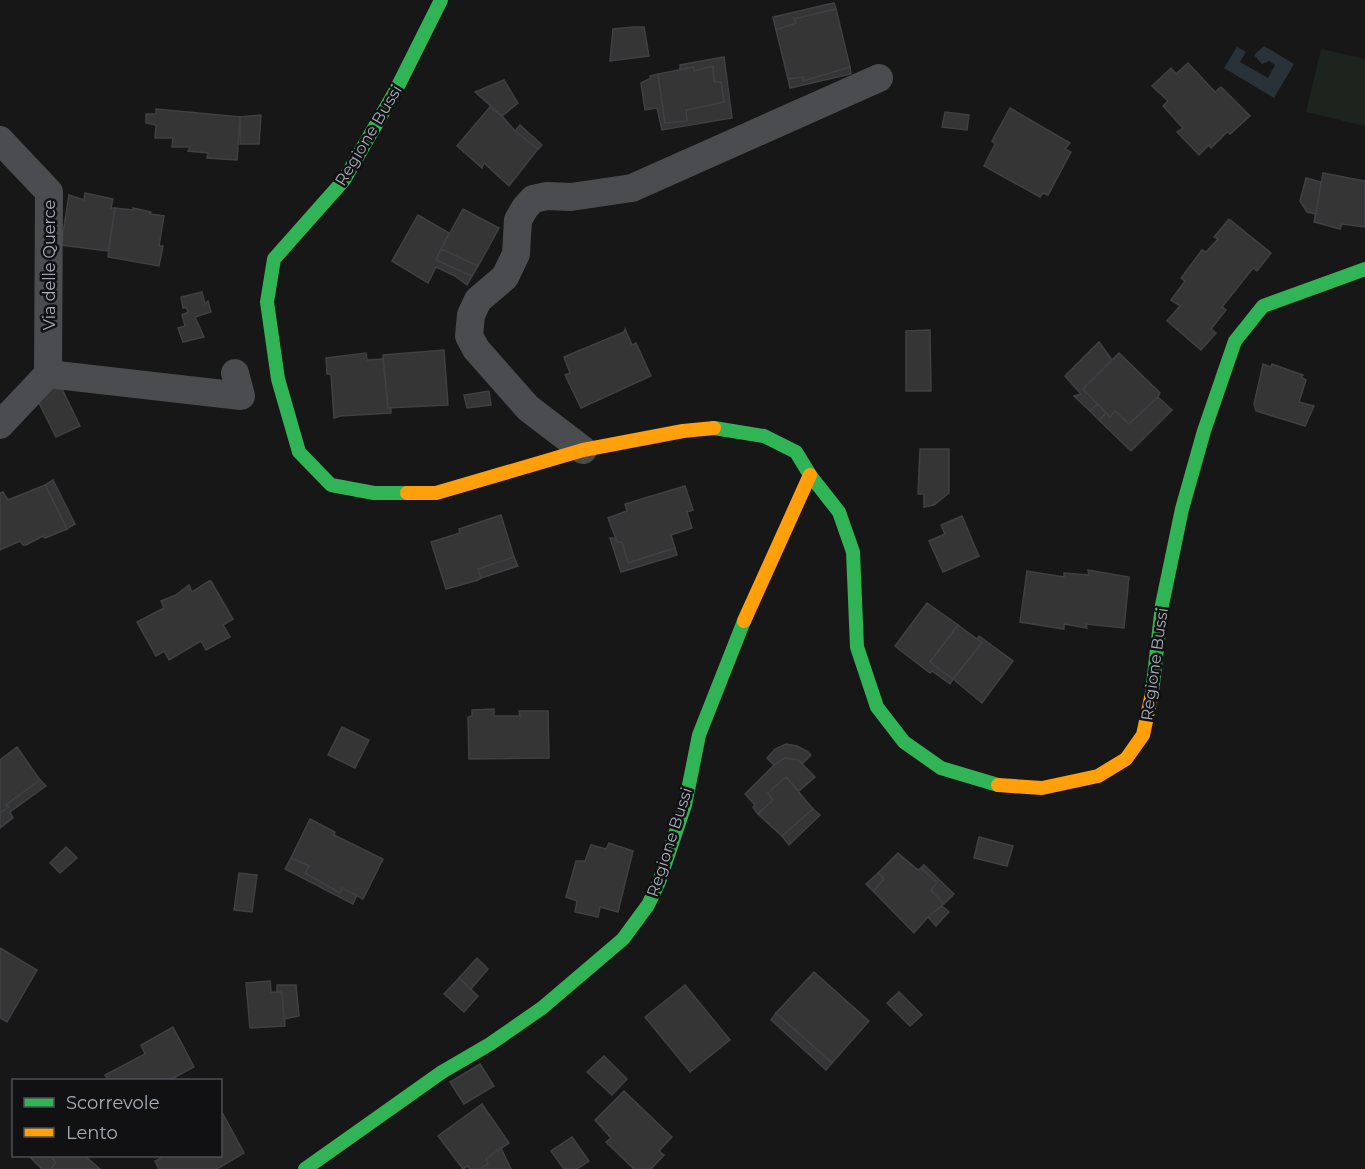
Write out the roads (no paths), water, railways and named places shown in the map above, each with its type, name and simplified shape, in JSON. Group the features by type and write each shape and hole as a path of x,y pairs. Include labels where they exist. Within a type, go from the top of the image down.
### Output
{"street":[{"name":"Regione Bussi","path":"441,0 396,90 344,180 274,259 267,302 278,379 299,452 331,485 374,494 436,494 583,450 683,431 720,428 764,436 796,452 810,475 839,512 852,552 857,647 877,707 904,742 941,768 994,785 1042,788 1098,776 1126,759 1143,735 1151,705 1162,605 1182,509 1204,431 1234,341 1263,306 1365,269"},
{"path":"583,450 528,408 476,349 469,336 471,315 478,300 505,277 516,254 518,220 525,208 533,199 547,196 571,197 632,188 879,78"},
{"name":"Via delle Querce","path":"0,140 49,192 48,374"},
{"path":"0,425 48,374 241,396 235,373"},
{"name":"Regione Bussi","path":"305,1169 442,1072 490,1044 542,1008 623,939 648,905 659,882 685,805 699,735 732,648 810,475"}]}
